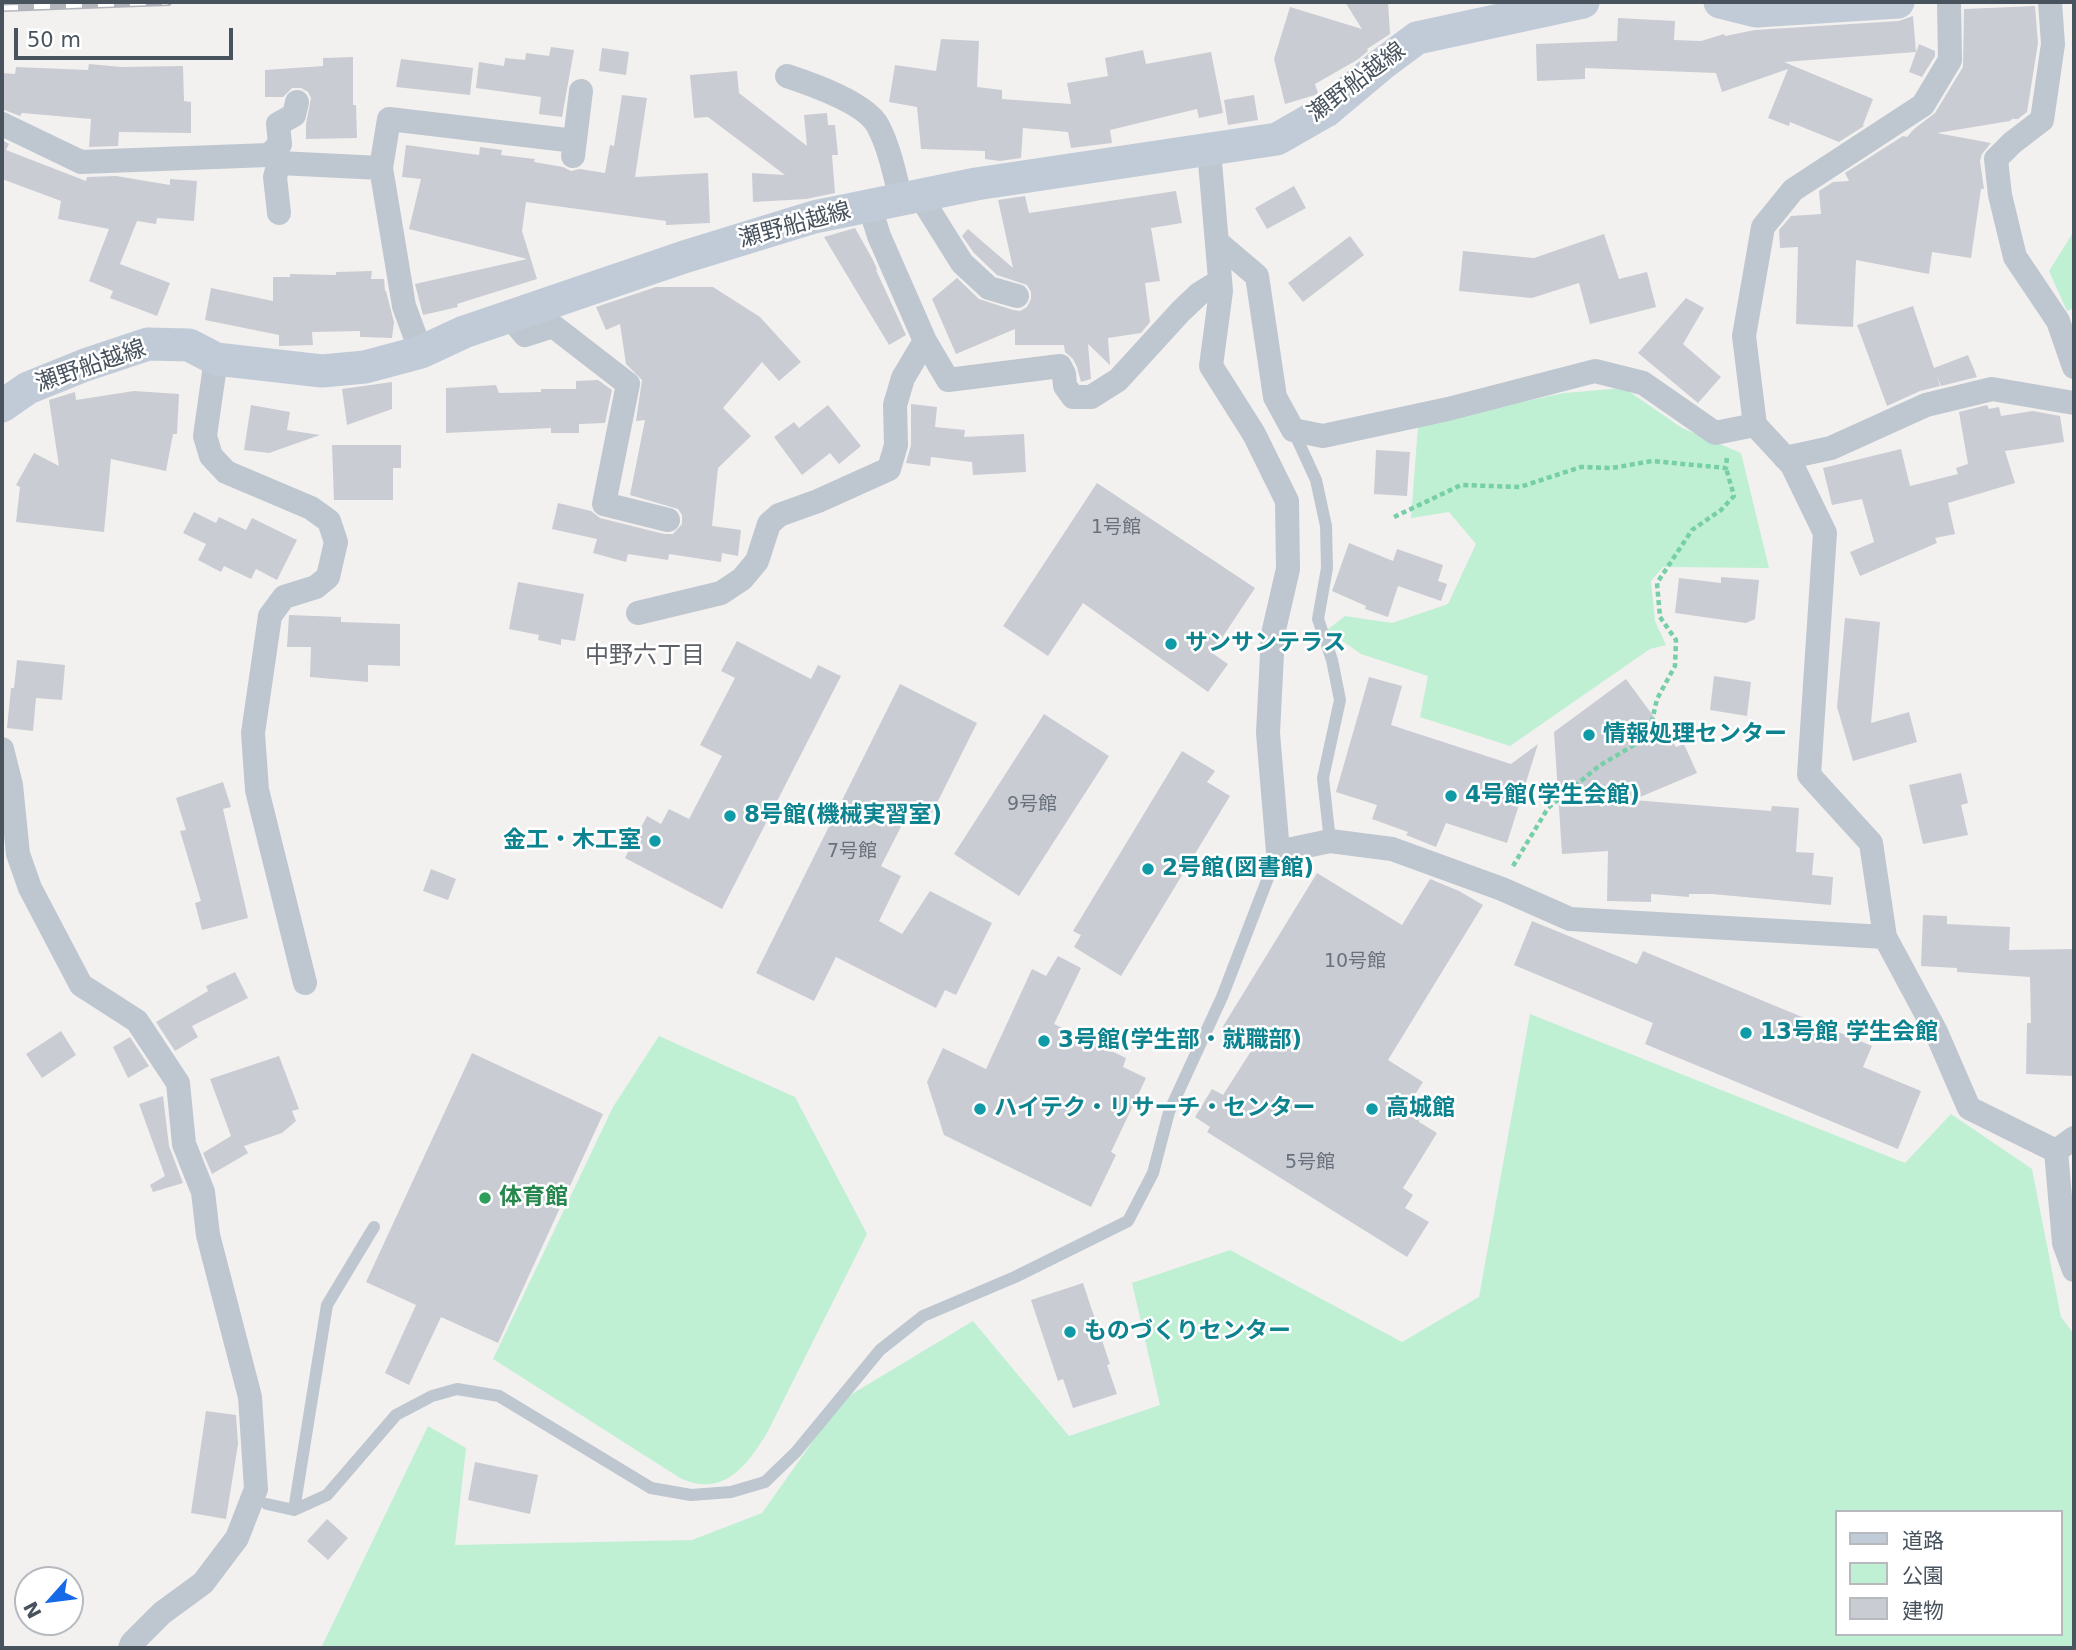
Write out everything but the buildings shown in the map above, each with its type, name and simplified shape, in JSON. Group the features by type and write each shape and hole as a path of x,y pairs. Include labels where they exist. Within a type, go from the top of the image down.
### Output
{"main road":[{"name":"瀬野船越線","path":"2,406 28,388 148,344 189,345 216,359 322,370 365,367 421,352 464,332 684,257 814,217 975,184 1277,139 1326,111 1381,64 1417,38 1583,2"},
{"path":"1720,2 1756,11 1898,2"}],"street":[{"path":"1949,2 1950,60 1923,105 1793,190 1763,227 1744,336 1755,425 1792,465 1825,533 1809,775 1871,843 1885,937 1936,1032 1969,1108 2065,1144 2064,1243 2074,1270"},
{"path":"2050,2 2053,44 2042,120 1996,159 2000,194 2015,257 2058,321 2074,367"},
{"path":"787,76 818,86 850,102 877,123 889,156 897,201 989,289 1017,296"},
{"path":"421,352 404,306 381,167 389,119 574,149 581,91"},
{"path":"279,213 274,159 280,144 278,124 294,115 297,102"},
{"path":"2,124 81,162 274,159 381,167"},
{"path":"1209,150 1221,291 1211,366 1254,434 1287,501 1288,569 1273,634 1268,733 1278,852 1330,841 1392,849 1502,889 1570,919 1885,937"},
{"path":"897,201 879,236 925,341 948,380 1060,366 1065,374 1065,386 1073,397 1091,397 1118,380 1181,311 1220,281"},
{"path":"1217,242 1256,276 1275,397 1293,430 1323,436 1448,409 1595,370 1643,383 1715,433 1755,425"},
{"path":"510,317 525,335 553,326 628,384 604,504 668,520"},
{"path":"638,614 721,593 742,579 757,561 769,524 779,515 890,469 895,445 895,405 903,378 925,341"},
{"path":"216,359 205,436 211,456 226,472 311,508 329,521 336,542 328,577 316,586 284,597 270,616 253,733 257,790 305,983"},
{"path":"1785,458 1830,448 1926,405 1992,389 2074,403"},
{"path":"2,749 11,785 18,854 30,888 81,985 137,1021 178,1083 184,1144 203,1192 208,1235 250,1397 256,1489 237,1538 203,1583 162,1614 130,1648"}],"lane":[{"path":"1293,430 1315,480 1326,527 1326,568 1318,619 1332,660 1340,699 1323,778 1330,841"},
{"path":"267,1504 294,1510 327,1495 396,1415 432,1396 457,1389 499,1396 651,1488 691,1495 731,1492 765,1482 796,1451 880,1350 923,1315 1015,1278 1128,1221 1153,1173 1169,1112 1222,998 1278,852"},
{"path":"294,1510 327,1305 374,1227"}],"path":[{"path":"1502,889 1548,808 1598,766 1639,742 1651,725 1657,699 1675,666 1676,640 1660,617 1657,583 1692,530 1721,510 1734,496 1726,468 1729,430"},
{"path":"1394,517 1461,485 1520,487 1581,467 1612,468 1652,461 1726,468"}],"green space":[{"path":"2074,231 2074,308 2067,311 2049,271"},
{"path":"1624,388 1682,428 1741,453 1769,568 1663,567 1651,581 1655,621 1666,645 1650,649 1510,746 1420,717 1428,676 1361,654 1327,630 1345,616 1392,623 1448,604 1476,544 1449,512 1411,518 1418,426 1564,393"},
{"path":"1530,1014 1905,1163 1951,1114 2032,1169 2061,1317 2074,1334 2074,1648 321,1648 428,1426 466,1448 455,1545 692,1540 762,1513 842,1400 973,1321 1069,1436 1160,1405 1132,1283 1230,1250 1402,1342 1479,1297"},
{"path":"659,1036 795,1097 867,1234 767,1433 751,1457 732,1476 709,1484 680,1478 493,1359 613,1107"}],"railway":[{"path":"2,8 168,2"}],"place":[{"name":"サンサンテラス","path":"1171,644"},
{"name":"情報処理センター","path":"1589,735"},
{"name":"4号館(学生会館)","path":"1451,796"},
{"name":"8号館(機械実習室)","path":"730,816"},
{"name":"金工・木工室","path":"655,841"},
{"name":"2号館(図書館)","path":"1148,869"},
{"name":"13号館 学生会館","path":"1746,1033"},
{"name":"3号館(学生部・就職部)","path":"1044,1041"},
{"name":"ハイテク・リサーチ・センター","path":"980,1109"},
{"name":"高城館","path":"1372,1109"},
{"name":"体育館","path":"485,1198"},
{"name":"ものづくりセンター","path":"1070,1332"}],"district":[{"name":"中野六丁目","path":"645,657"}]}
